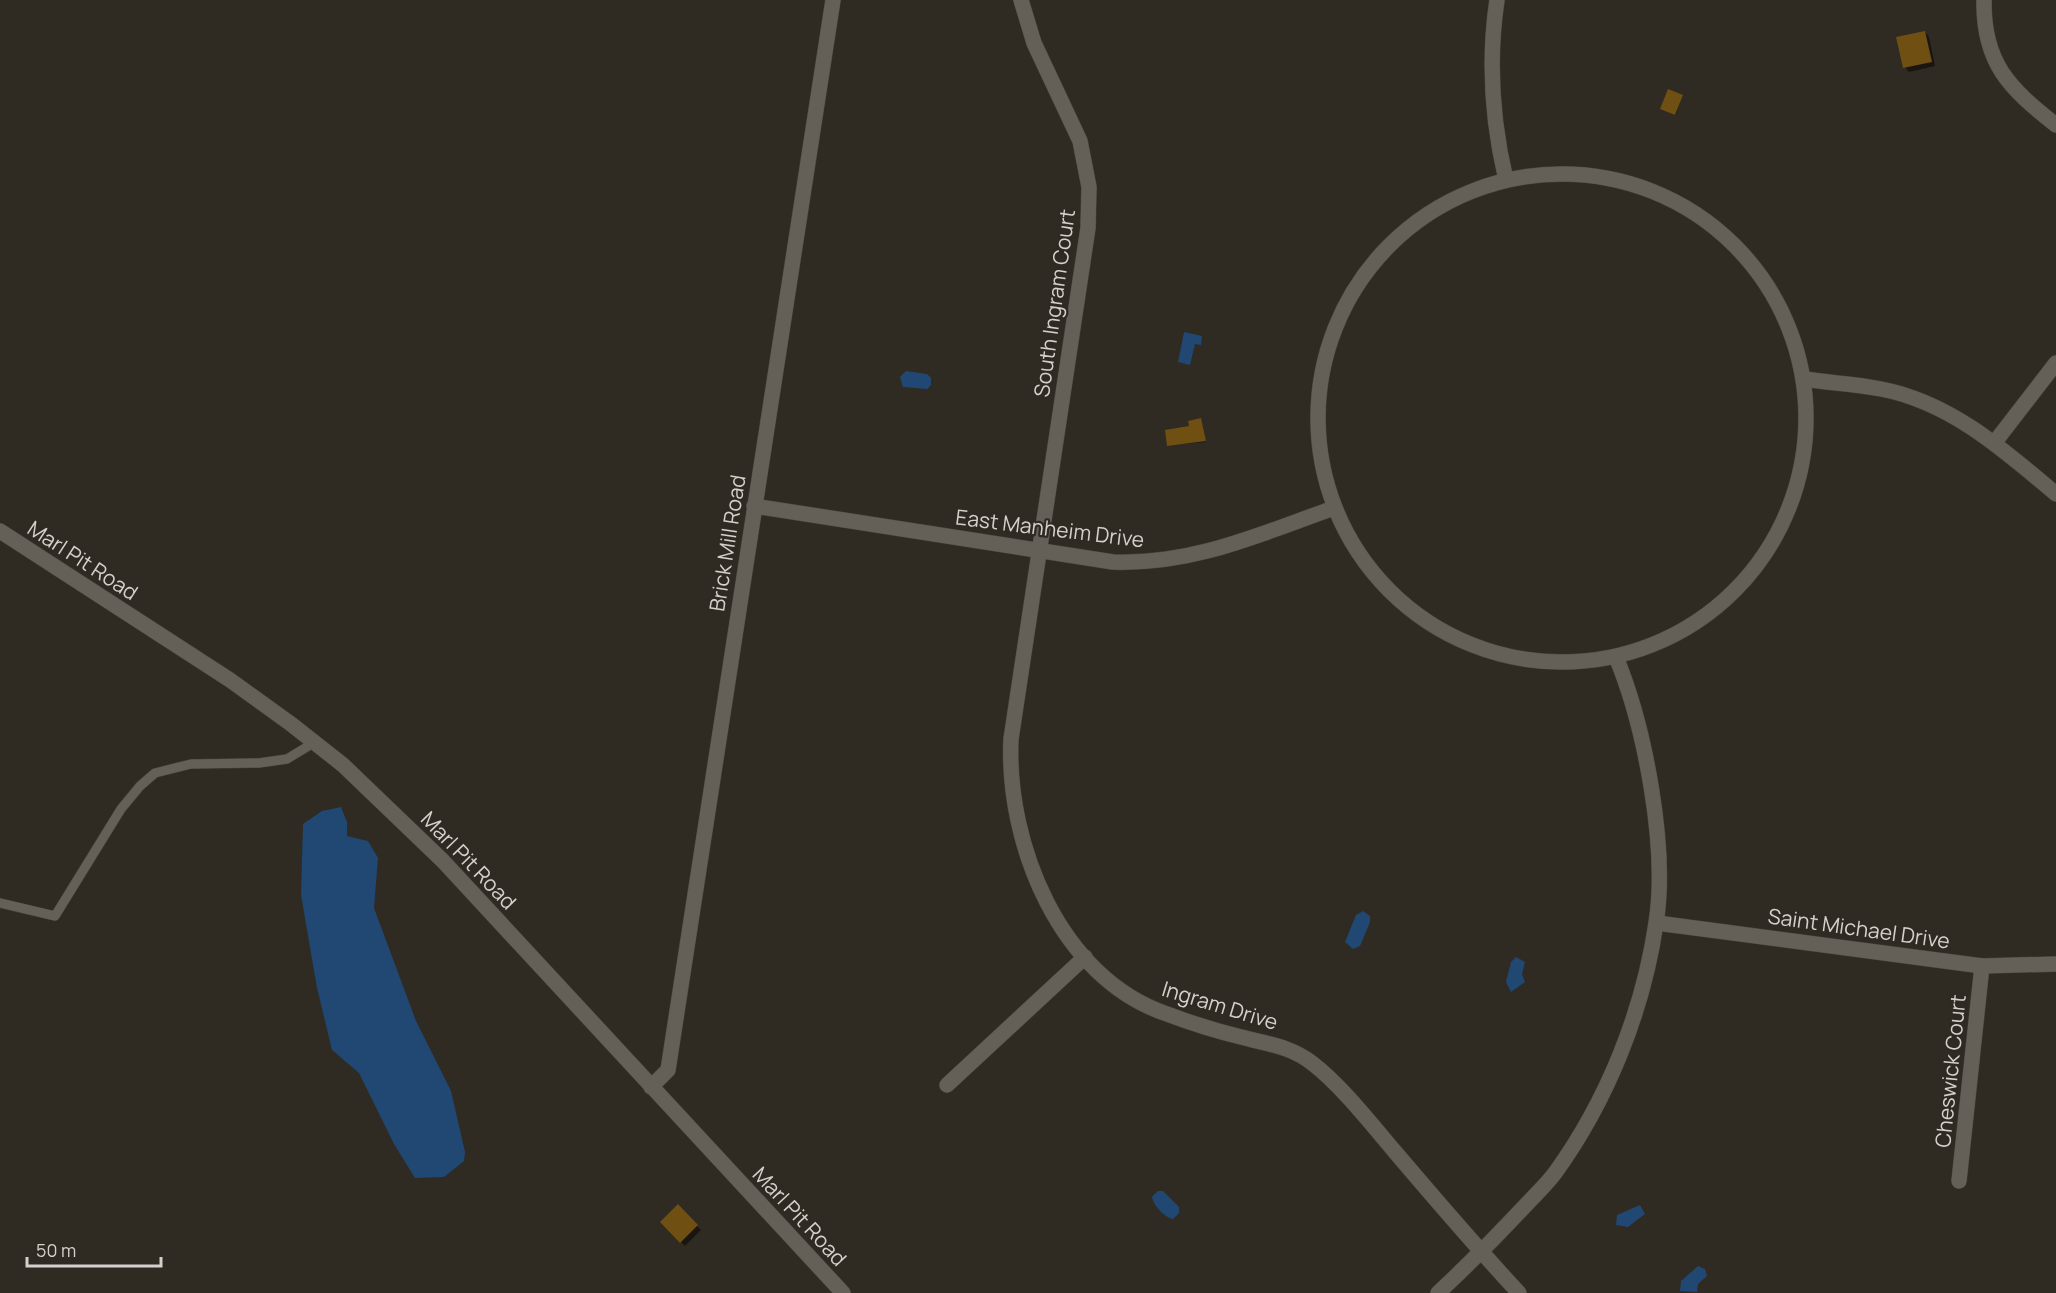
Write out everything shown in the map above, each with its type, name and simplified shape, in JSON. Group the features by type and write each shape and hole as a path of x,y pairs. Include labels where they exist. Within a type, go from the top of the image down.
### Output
{"street":[{"name":"Brick Mill Road","path":"651,1087 668,1070 833,0"},
{"name":"South Ingram Court","path":"1021,0 1034,44 1080,141 1089,187 1088,228 1039,550"},
{"path":"1497,0 1493,30 1492,87 1498,149 1506,180"},
{"path":"1984,0 1984,20 1994,62 2021,97 2056,125"},
{"path":"1550,174 1594,176 1638,186 1679,204 1716,228 1755,268 1774,296 1793,336 1804,379 1808,425 1802,471 1788,515 1766,555 1736,591 1700,621 1660,643 1616,657 1566,663 1517,659 1461,640 1426,622 1388,590 1357,552 1334,508 1322,468 1317,426 1319,385 1329,344 1345,305 1367,270 1396,239 1429,213 1466,194 1506,180 1550,174"},
{"path":"1995,442 2056,363"},
{"path":"1804,379 1881,389 1928,402 1995,442 2056,494"},
{"name":"East Manheim Drive","path":"754,506 1113,562 1149,563 1211,552 1334,508"},
{"name":"Marl Pit Road","path":"0,531 230,680 315,742 374,794 443,861 843,1293"},
{"name":"Ingram Drive","path":"1039,550 1011,740 1012,790 1023,847 1034,876 1064,930 1085,957 1129,995 1163,1013 1242,1038 1287,1047 1313,1064 1372,1125 1481,1253 1519,1293"},
{"path":"1438,1293 1481,1253 1554,1174 1596,1109 1620,1053 1633,1015 1657,922 1658,865 1653,801 1631,694 1616,657"},
{"name":"Saint Michael Drive","path":"1657,922 1982,966 2056,964"},
{"path":"947,1085 1085,957"},
{"name":"Cheswick Court","path":"1959,1181 1982,966"}],"lane":[{"path":"0,903 55,916 121,809 140,786 155,773 191,764 259,763 287,759 315,742"}],"water":[{"path":"1184,332 1202,336 1201,345 1195,344 1190,365 1178,362"},
{"path":"906,371 927,374 931,378 931,385 927,389 903,387 900,377"},
{"path":"341,807 347,822 347,836 368,841 378,858 374,908 416,1021 451,1091 465,1152 464,1161 444,1177 415,1178 394,1144 359,1073 332,1050 317,988 301,895 303,824 322,811"},
{"path":"1363,911 1370,916 1370,922 1360,946 1353,949 1345,942 1356,915"},
{"path":"1516,957 1525,962 1522,974 1525,982 1511,992 1506,982 1511,962"},
{"path":"1158,1191 1163,1191 1179,1207 1179,1213 1173,1219 1163,1214 1155,1204 1152,1197"},
{"path":"1640,1205 1645,1214 1628,1227 1616,1225 1617,1215"},
{"path":"1698,1266 1705,1269 1707,1276 1698,1284 1697,1292 1680,1291 1681,1281"}],"building":[{"path":"1925,31 1932,62 1903,68 1896,37"},
{"path":"1668,89 1683,95 1675,115 1660,109"},
{"path":"1201,418 1206,441 1167,446 1165,430 1189,426 1188,421"},
{"path":"678,1204 698,1225 680,1243 660,1222"}]}
